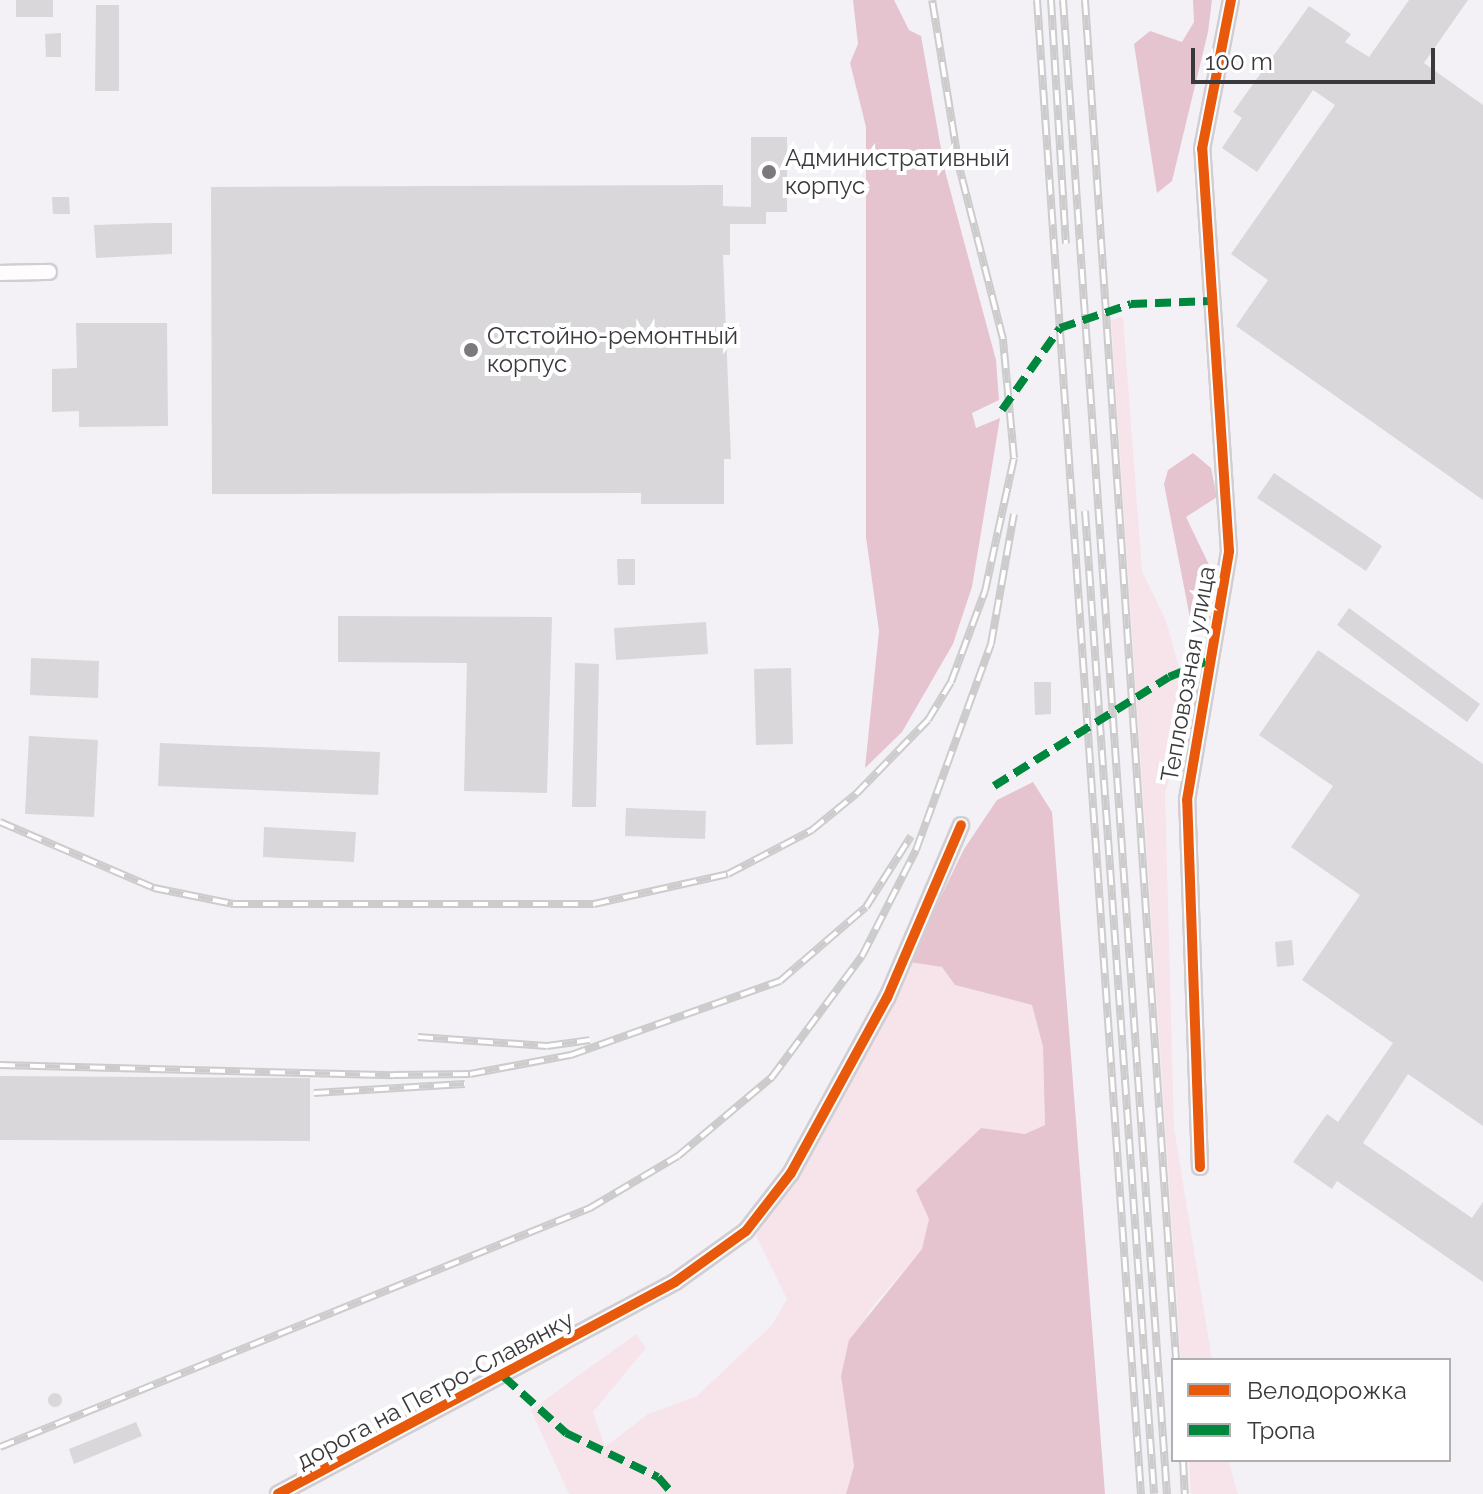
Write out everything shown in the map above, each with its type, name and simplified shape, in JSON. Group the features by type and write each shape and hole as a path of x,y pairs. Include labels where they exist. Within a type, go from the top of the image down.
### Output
{"street":[{"name":"Тепловозная улица","path":"1200,1167 1187,800 1229,572 1202,149 1231,0"},
{"path":"0,273 49,272"},
{"name":"дорога на Петро-Славянку","path":"278,1494 675,1282 746,1231 791,1173 887,998 961,825"}],"shaded area":[{"path":"853,0 894,0 909,30 921,36 945,171 996,360 999,400 972,413 976,428 1000,418 972,587 953,644 902,732 865,768 879,631 866,537 866,127 850,63 858,44"},
{"path":"1193,0 1212,0 1208,32 1172,181 1157,193 1134,44 1150,31 1182,42 1194,22"},
{"path":"1123,317 1142,571 1166,621 1192,713 1165,792 1174,1128 1212,1358 1181,1358 1111,320"},
{"path":"1193,453 1211,468 1217,497 1186,517 1212,571 1200,628 1191,623 1164,484 1168,470"},
{"path":"1033,782 1052,812 1105,1494 846,1494 854,1466 841,1376 849,1340 922,1249 929,1219 916,1190 981,1128 1025,1134 1045,1125 1043,1047 1032,1005 955,985 942,967 909,962 964,849 997,800"},
{"path":"909,962 942,967 955,985 1032,1005 1043,1047 1045,1125 1025,1134 981,1128 967,1141 922,1249 869,1311 841,1376 854,1466 846,1494 569,1494 531,1410 636,1334 646,1348 593,1412 605,1447 648,1414 697,1396 772,1325 787,1299 756,1236 840,1103"},
{"path":"1189,1462 1229,1462 1238,1494 1191,1494"}],"building":[{"path":"16,0 53,0 53,17 16,17"},
{"path":"1409,0 1468,0 1424,63 1483,105 1483,500 1236,326 1268,280 1231,254 1335,105 1313,90 1257,172 1222,148 1242,118 1233,112 1309,6 1351,34 1345,42 1369,57"},
{"path":"96,5 119,5 119,91 95,91"},
{"path":"61,33 61,57 46,57 45,34"},
{"name":"Отстойно-ремонтный корпус","path":"751,137 787,137 787,212 766,212 766,224 730,224 730,255 723,255 731,459 724,459 724,504 641,504 641,493 212,494 211,187 723,185 723,206 751,207"},
{"path":"52,197 69,197 70,214 53,214"},
{"path":"172,223 172,254 96,258 94,225"},
{"path":"76,323 167,323 168,426 79,427 79,411 52,412 52,369 77,368"},
{"path":"1274,473 1382,546 1366,571 1257,498"},
{"path":"617,559 635,559 635,585 618,585"},
{"path":"1349,608 1480,704 1467,722 1337,625"},
{"path":"338,616 552,617 547,793 464,791 467,663 338,662"},
{"path":"706,622 708,654 616,660 614,628"},
{"path":"1318,650 1483,764 1483,1126 1408,1074 1363,1143 1472,1218 1483,1202 1483,1282 1337,1181 1332,1189 1293,1162 1327,1114 1338,1122 1393,1043 1302,980 1360,895 1291,847 1333,786 1259,735"},
{"path":"31,658 99,661 98,698 30,695"},
{"path":"575,663 599,664 596,807 572,807"},
{"path":"791,668 793,744 756,745 754,669"},
{"path":"1034,682 1051,682 1051,714 1035,715"},
{"path":"29,736 98,740 94,817 25,814"},
{"path":"160,743 380,752 378,795 158,786"},
{"path":"626,808 706,811 705,839 625,836"},
{"path":"264,827 356,832 354,862 263,857"},
{"path":"1292,940 1294,965 1277,967 1275,942"},
{"path":"0,1076 310,1078 310,1141 0,1140"},
{"path":"55,1393 62,1400 55,1407 48,1400"},
{"path":"136,1422 142,1436 74,1464 69,1449"}],"railway":[{"path":"0,822 154,888 233,904 594,904 728,874 812,830 856,794 928,720 951,682 985,591 1014,458 1003,339 959,166 932,0"},
{"path":"1037,0 1141,1494"},
{"path":"1051,0 1066,244"},
{"path":"1063,0 1167,1494"},
{"path":"1085,0 1176,1358"},
{"path":"1085,511 1154,1494"},
{"path":"0,1447 590,1208 678,1156 772,1077 862,956 916,850 991,644 1014,514"},
{"path":"0,1065 393,1075 470,1074 571,1055 780,981 866,907 911,836"},
{"path":"418,1037 547,1046 590,1040"},
{"path":"314,1093 465,1084"},
{"path":"1183,1462 1185,1494"}],"marked path":[{"path":"1002,410 1060,328 1131,304 1211,301"},
{"path":"994,786 1169,677 1210,660"},
{"path":"504,1377 566,1433 658,1477 673,1494"}],"cycle path":[{"path":"1200,1167 1187,800 1229,551 1202,149 1231,0"},
{"path":"278,1494 675,1282 746,1231 791,1173 887,998 961,825"}],"place":[{"name":"Административный корпус","path":"769,172"},
{"name":"Отстойно-ремонтный корпус","path":"471,350"}]}
